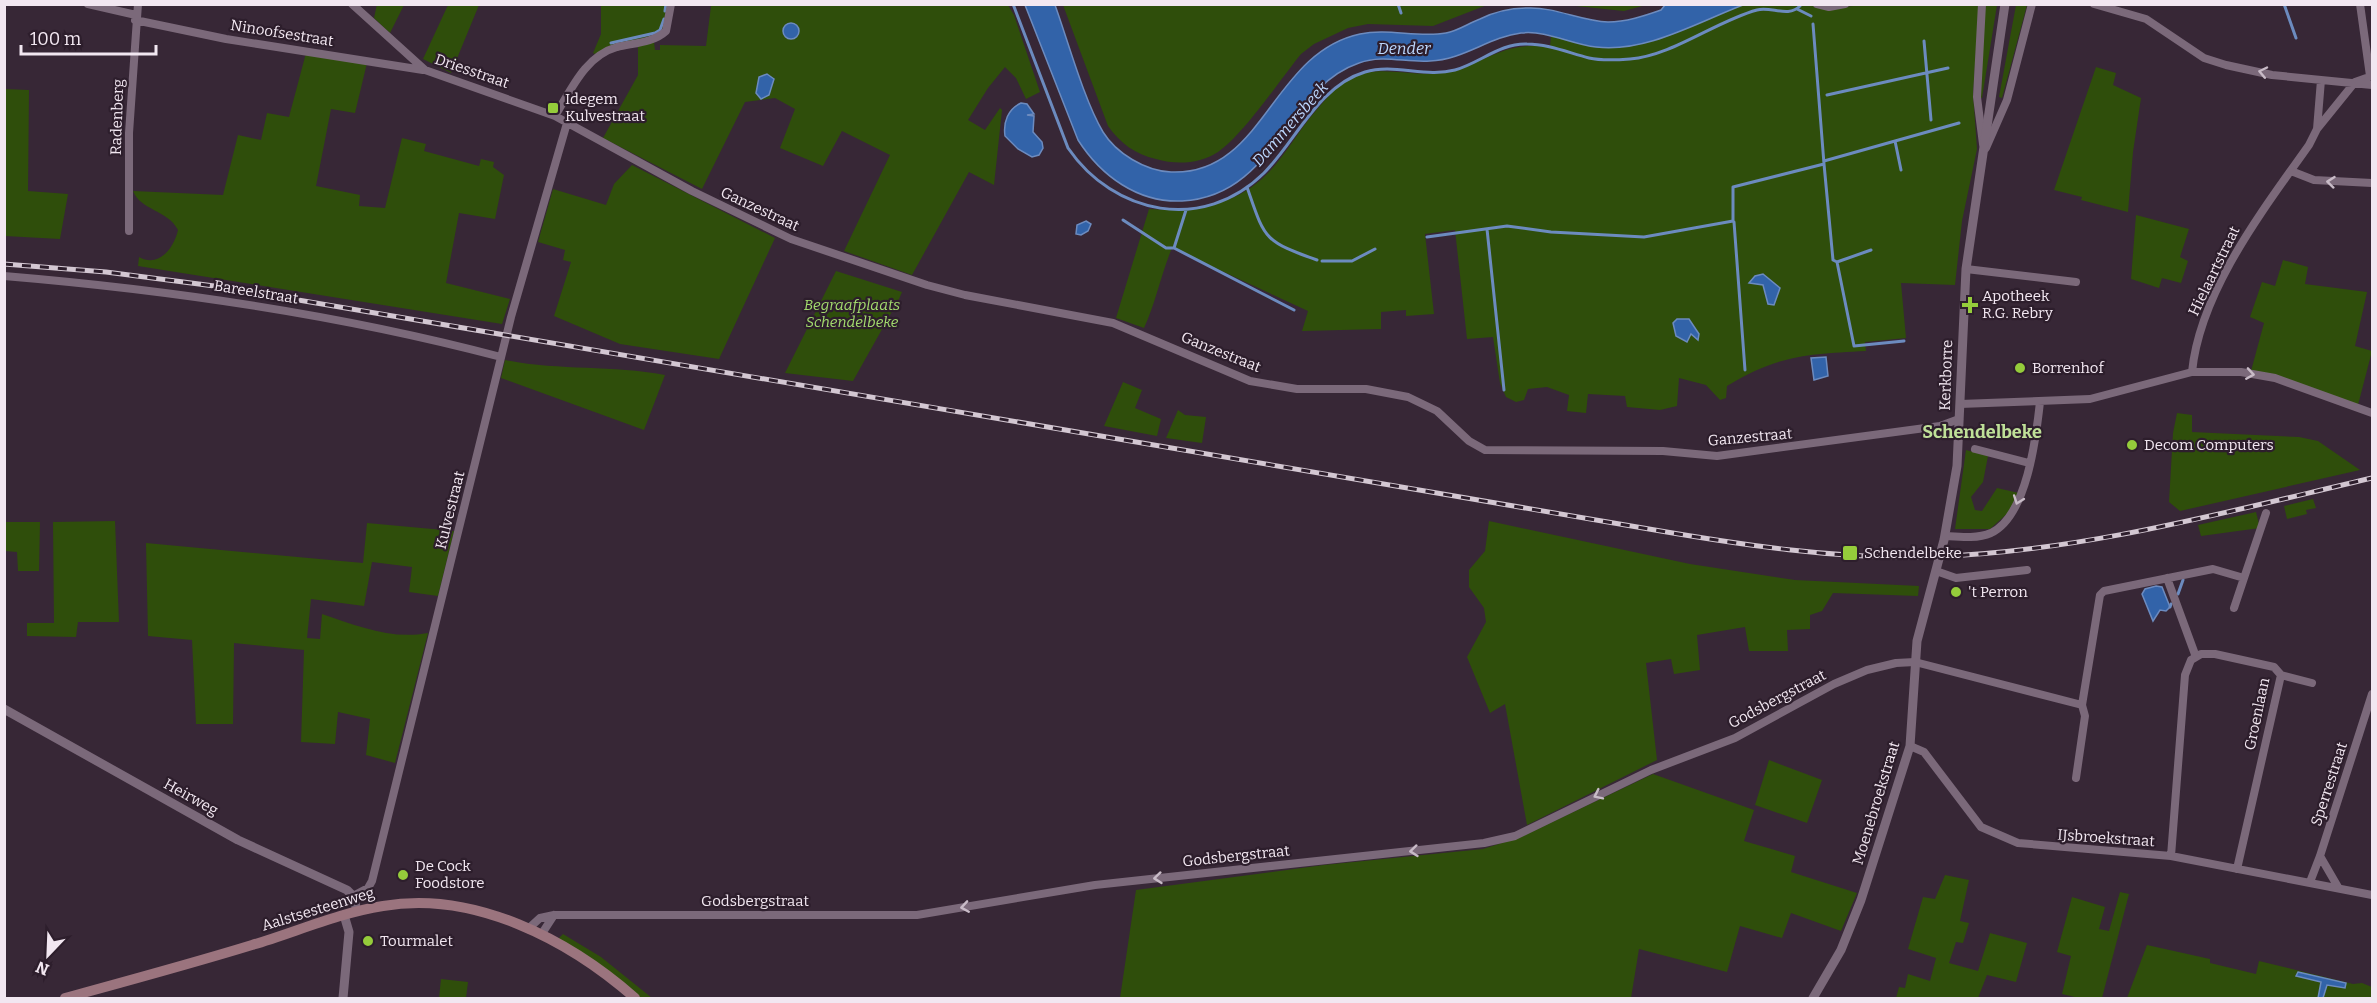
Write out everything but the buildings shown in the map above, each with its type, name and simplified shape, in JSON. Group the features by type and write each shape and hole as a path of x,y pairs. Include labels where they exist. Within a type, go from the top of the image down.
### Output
{"main road":[{"name":"Aalstsesteenweg","path":"65,999 357,911 413,903 477,912 528,929 590,963 634,999"}],"street":[{"name":"Ninoofsestraat","path":"88,4 135,18 226,39 425,70"},
{"name":"Radenberg","path":"129,231 129,133 135,18 138,4"},
{"name":"Driesstraat","path":"352,4 425,70 555,116 567,123"},
{"path":"555,116 580,74 596,58 614,48 654,39 666,31 671,4"},
{"path":"1817,4 1829,7 1845,4"},
{"name":"Kerkborre","path":"1982,4 1977,97 1984,154"},
{"name":"Kerkborre","path":"1941,554 1958,466 1966,269 2005,4"},
{"name":"Kerkborre","path":"1984,154 2007,100 2032,4"},
{"path":"2094,4 2146,19 2204,58 2272,75 2321,80"},
{"name":"Hielaartstraat","path":"2192,372 2194,348 2242,240 2291,171 2317,129 2355,82 2371,76 2360,4"},
{"name":"Hielaartstraat","path":"2317,129 2321,80 2373,85"},
{"name":"Kulvestraat","path":"353,896 368,888 372,881 501,357 567,123"},
{"name":"Ganzestraat","path":"567,123 751,222 834,255 965,295 1113,323 1250,381 1297,389 1366,389 1408,397 1437,411 1469,441 1485,450 1663,451 1725,455 1940,426 1959,419"},
{"path":"2291,171 2313,180 2373,183"},
{"path":"1966,269 2076,282"},
{"name":"Bareelstraat","path":"4,276 145,289 318,316 421,336 501,357"},
{"path":"1960,404 2090,399 2192,372 2241,372 2275,378 2373,413"},
{"path":"1945,536 1976,537 2002,527 2018,506 2029,463 2040,402"},
{"path":"1975,449 2029,463"},
{"path":"2234,608 2266,513"},
{"name":"Moenebroekstraat","path":"1813,999 1841,950 1861,900 1910,746 1915,662 1921,621 1941,554"},
{"path":"2076,778 2085,716 2082,705 2100,596 2113,589 2213,569 2244,578"},
{"path":"1936,571 1956,578 2027,570"},
{"path":"2167,578 2196,657 2191,660 2185,675 2171,856"},
{"name":"Groenlaan","path":"2196,657 2200,654 2215,654 2274,667 2281,675 2237,868"},
{"path":"1915,662 2082,705"},
{"name":"Godsbergstraat","path":"528,929 540,918 554,915 917,915 1095,885 1484,843 1515,836 1651,770 1735,738 1834,684 1867,670 1896,663 1915,662"},
{"path":"2281,675 2312,683"},
{"name":"Sperrestraat","path":"2310,882 2373,694"},
{"name":"Heirweg","path":"4,709 196,818 347,890 353,896"},
{"name":"IJsbroekstraat","path":"1910,746 1924,752 1981,827 2000,837 2033,845 2171,856 2373,895"},
{"path":"2320,856 2338,887"},
{"path":"353,896 357,911"},
{"path":"343,999 349,939 344,915"},
{"path":"541,935 554,915"}],"green space":[{"path":"377,4 404,5 390,33 374,18"},
{"path":"1063,4 1487,5 1433,26 1368,24 1348,28 1314,44 1301,54 1250,120 1228,144 1204,159 1180,163 1156,159 1135,151 1123,143 1108,126"},
{"path":"1646,4 1624,11 1566,5"},
{"path":"1869,4 1979,5 1973,94 1977,149 1962,221 1955,285 1901,283 1906,338 1865,342 1866,351 1810,355 1778,362 1727,386 1726,398 1720,400 1706,385 1679,378 1677,406 1660,410 1627,407 1625,396 1588,394 1586,413 1567,411 1569,395 1547,387 1528,389 1524,400 1516,402 1506,397 1500,383 1493,337 1467,339 1455,230 1425,234 1434,314 1406,316 1406,310 1381,312 1381,329 1302,331 1308,311 1172,248 1144,328 1116,318 1149,209 1197,208 1212,205 1255,185 1278,161 1328,97 1351,78 1386,71 1423,74 1446,72 1509,49 1535,46 1550,48 1551,35 1596,47 1656,38 1743,5 1811,5 1837,8"},
{"path":"448,5 479,5 451,73 423,59"},
{"path":"601,5 667,5 663,28 650,36 595,54 593,53 601,34"},
{"path":"702,5 1008,5 1014,15 1040,92 1026,99 1016,78 1005,67 988,88 968,120 985,130 1000,108 1002,110 994,185 969,172 912,275 844,251 890,155 842,131 823,166 780,148 795,109 775,98 745,102 702,189 603,138 638,75 638,44 654,42 655,50 660,50 660,45 706,46 711,6"},
{"path":"1985,5 1997,5 1982,98 1980,98"},
{"path":"2016,5 2027,5 2002,98 1999,97"},
{"path":"306,53 367,63 355,113 331,109 316,186 360,195 359,206 385,208 402,138 426,144 424,151 479,166 481,159 494,162 493,167 504,175 495,219 459,213 446,283 510,299 502,324 138,266 139,257 153,260 164,254 173,243 178,230 168,218 142,202 133,191 223,195 238,135 261,140 267,113 289,117"},
{"path":"2096,67 2116,73 2113,85 2141,98 2133,152 2128,212 2081,200 2082,197 2054,190"},
{"path":"4,89 29,90 28,191 68,194 60,239 5,236"},
{"path":"632,165 775,238 719,359 620,344 554,316 571,262 563,260 565,250 538,242 553,189 606,205 614,184"},
{"path":"2136,215 2189,229 2180,257 2188,261 2181,283 2162,278 2159,288 2131,279"},
{"path":"2283,260 2308,267 2305,284 2367,292 2355,346 2372,351 2358,405 2251,371 2264,323 2250,317 2262,282 2275,286"},
{"name":"Begraafplaats Schendelbeke","path":"836,271 902,292 853,381 785,373"},
{"path":"505,360 545,366 625,370 665,375 644,430 501,378"},
{"path":"1123,382 1142,390 1135,408 1161,419 1157,436 1104,426"},
{"path":"1178,410 1185,415 1206,417 1202,443 1166,438"},
{"path":"2177,413 2192,415 2192,432 2299,437 2318,441 2360,470 2180,511 2169,502 2173,433"},
{"path":"1966,450 1988,456 1983,482 1971,497 1975,510 1982,511 1997,488 2019,493 2010,511 1990,529 1955,529"},
{"path":"2313,499 2316,508 2306,510 2307,514 2287,519 2284,506"},
{"path":"2256,512 2260,528 2201,536 2198,525"},
{"path":"115,521 119,622 78,622 76,637 27,636 27,623 54,623 53,522"},
{"path":"1489,521 1690,564 1795,580 1919,586 1918,596 1833,593 1822,611 1810,615 1810,629 1787,630 1788,651 1749,651 1745,627 1697,635 1700,670 1674,674 1671,659 1646,663 1657,760 1527,825 1505,704 1490,713 1467,657 1486,622 1484,608 1469,587 1469,570 1485,551"},
{"path":"5,522 40,522 39,571 18,571 17,552 5,551"},
{"path":"367,523 454,531 438,596 409,592 412,567 372,562 364,606 311,599 307,638 320,639 322,614 388,633 414,635 428,633 395,763 366,755 370,719 338,712 335,744 301,742 304,650 234,643 233,724 196,724 192,640 148,636 146,543 363,563"},
{"path":"1769,760 1822,780 1807,823 1755,805"},
{"path":"1653,774 1754,810 1744,841 1795,856 1791,872 1857,893 1841,931 1791,913 1782,938 1740,926 1727,972 1639,949 1631,998 1120,998 1136,890 1324,865 1483,849 1521,837"},
{"path":"1945,875 1969,880 1960,921 1969,923 1963,943 1956,942 1949,963 1978,971 1990,933 2027,943 2016,982 1987,975 1978,998 1896,998 1899,987 1905,988 1908,974 1930,981 1936,958 1908,949 1923,897 1935,899"},
{"path":"2120,892 2129,894 2102,998 2079,998 2062,994 2071,956 2057,952 2072,897 2105,907 2099,929 2109,931"},
{"path":"563,934 601,957 652,998 640,998 558,939"},
{"path":"2147,945 2210,959 2210,963 2256,974 2259,961 2353,984 2362,983 2372,987 2372,998 2127,998"},
{"path":"441,979 468,982 466,998 439,998"}],"water":[{"name":"Dender","path":"1025,5 1055,5 1089,104 1103,132 1115,147 1132,160 1151,168 1171,172 1202,168 1227,155 1248,135 1306,64 1330,46 1360,34 1371,32 1446,33 1491,14 1522,8 1538,8 1608,22 1642,16 1661,10 1665,5 1743,5 1671,35 1615,48 1596,47 1549,35 1521,33 1509,35 1442,60 1377,59 1359,63 1334,76 1313,94 1260,162 1239,181 1214,195 1182,201 1150,197 1122,185 1109,176 1087,153 1078,140"},
{"path":"791,23 797,25 799,31 797,37 791,39 785,37 783,31 785,25"},
{"path":"767,74 774,79 769,95 761,99 756,93 759,77"},
{"path":"1021,103 1027,104 1034,114 1027,115 1034,116 1033,132 1042,142 1043,148 1039,155 1032,157 1018,149 1005,136 1007,116"},
{"path":"1086,221 1091,224 1088,231 1081,235 1076,234 1077,225"},
{"path":"1763,274 1780,288 1774,305 1768,304 1763,285 1749,283 1755,276"},
{"path":"1677,319 1689,319 1699,334 1698,340 1691,334 1687,342 1676,336 1673,323"},
{"path":"1826,357 1828,376 1814,380 1811,358"},
{"path":"2162,587 2170,607 2166,611 2160,610 2153,621 2142,594 2145,589"},
{"path":"2298,972 2346,983 2345,988 2327,985 2323,998 2318,998 2321,982 2296,976"}],"waterway":[{"path":"665,11 666,4"},
{"name":"Dammersbeek","path":"1013,4 1068,148 1087,171 1109,189 1134,201 1160,208 1187,209 1214,204 1240,192 1276,160 1309,116 1334,89 1348,79 1365,72 1387,69 1444,72 1464,67 1499,50 1527,44 1551,47 1594,59 1630,59 1662,52 1741,15 1757,10 1790,11 1800,6"},
{"path":"1398,4 1401,13"},
{"path":"2284,4 2296,38"},
{"path":"1797,9 1811,16"},
{"path":"611,43 655,33 660,30 664,19"},
{"path":"1427,237 1507,226 1551,232 1644,237 1733,221 1733,187 1824,164 1813,24"},
{"path":"1924,41 1931,120"},
{"path":"1827,95 1948,68"},
{"path":"1824,161 1959,123"},
{"path":"1895,141 1901,170"},
{"path":"1824,164 1833,260 1837,262 1871,250"},
{"path":"1247,187 1258,218 1268,236 1286,248 1317,260"},
{"path":"1186,210 1174,248 1294,310"},
{"path":"1123,220 1166,248 1174,248"},
{"path":"1734,222 1745,370"},
{"path":"1487,229 1504,390"},
{"path":"1322,261 1352,261 1375,249"},
{"path":"1837,262 1854,346 1904,341"},
{"path":"2178,594 2183,580"}],"railway":[{"path":"4,264 106,272 222,287 1684,535 1824,553 1929,557 1986,554 2042,547 2097,539 2208,517 2372,478"}],"place":[{"name":"Idegem Kulvestraat","path":"553,108"},
{"name":"Apotheek R.G. Rebry","path":"1970,305"},
{"name":"Borrenhof","path":"2020,368"},
{"name":"Decom Computers","path":"2132,445"},
{"name":"Schendelbeke","path":"1850,553"},
{"name":"'t Perron","path":"1956,592"},
{"name":"De Cock Foodstore","path":"403,875"},
{"name":"Tourmalet","path":"368,941"}],"district":[{"name":"Schendelbeke","path":"1982,432"}]}
